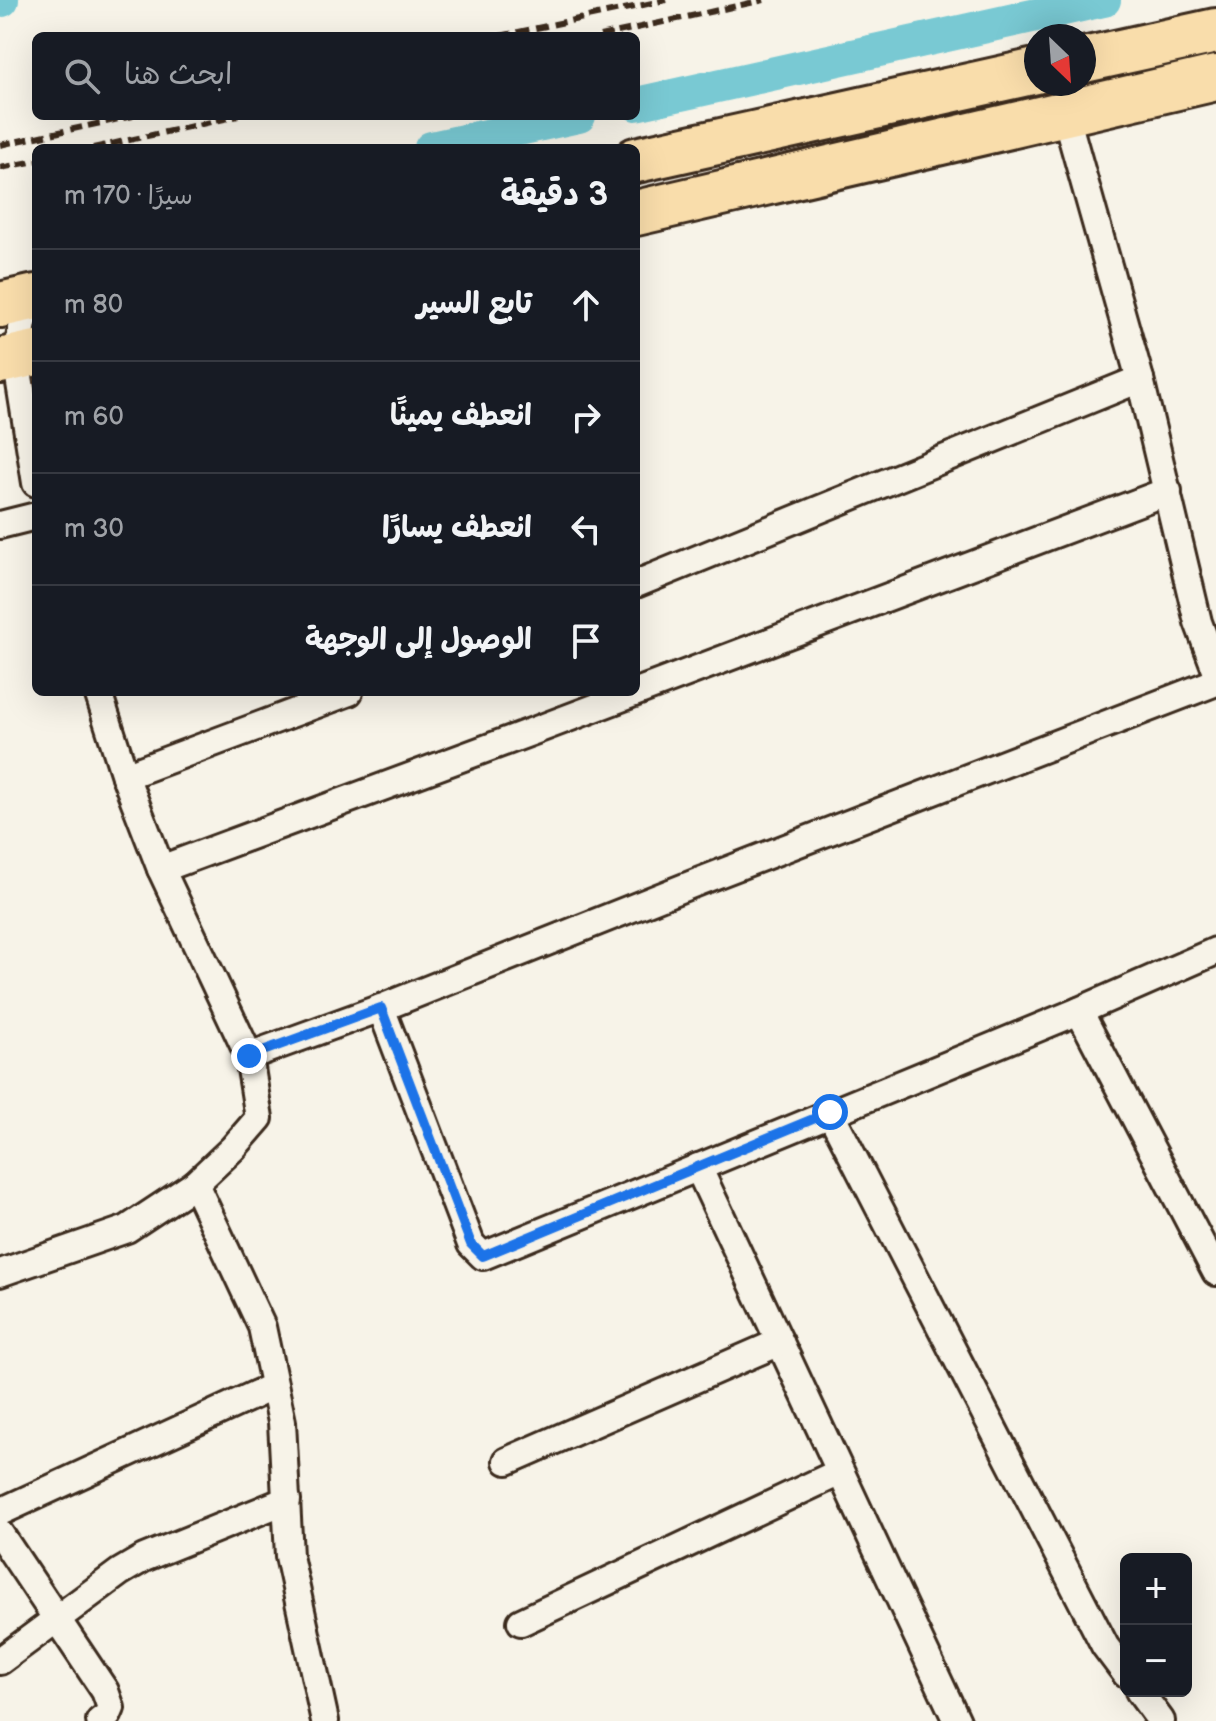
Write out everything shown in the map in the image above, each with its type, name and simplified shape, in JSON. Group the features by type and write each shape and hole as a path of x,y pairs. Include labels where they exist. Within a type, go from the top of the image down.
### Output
{"highway":[{"path":"1096,57 1216,31"},
{"path":"640,159 1024,74"},
{"path":"640,212 1216,78"}],"street":[{"path":"1065,113 1140,379 1198,622 1216,670"},
{"path":"21,300 17,357 32,456"},
{"path":"640,582 1140,379"},
{"path":"640,691 1168,491"},
{"path":"0,525 32,517"},
{"path":"249,1056 381,1008 1216,682"},
{"path":"0,1273 127,1229 195,1184 259,1118 249,1056 161,869 125,776 99,696"},
{"path":"125,776 338,696"},
{"path":"161,869 626,696"},
{"path":"381,1008 471,1244 483,1256 1079,1011 1216,951"},
{"path":"1079,1011 1216,1272"},
{"path":"830,1112 1105,1646 1120,1666"},
{"path":"698,1167 957,1721"},
{"path":"195,1184 262,1327 282,1422 289,1556 325,1721"},
{"path":"507,1461 780,1342"},
{"path":"0,1512 274,1386"},
{"path":"521,1622 840,1472"},
{"path":"0,1661 144,1558 287,1500"},
{"path":"0,1534 110,1700 108,1715 100,1721"},
{"path":"1143,1697 1161,1721"}],"waterway":[{"path":"640,103 1104,0"},
{"path":"450,144 560,120"}],"railway":[{"path":"518,32 666,0"},
{"path":"618,32 764,0"},
{"path":"0,145 115,120"},
{"path":"111,144 220,120"},
{"path":"0,168 32,162"}],"route":[{"path":"249,1056 381,1008 471,1244 483,1256 830,1112"}]}
